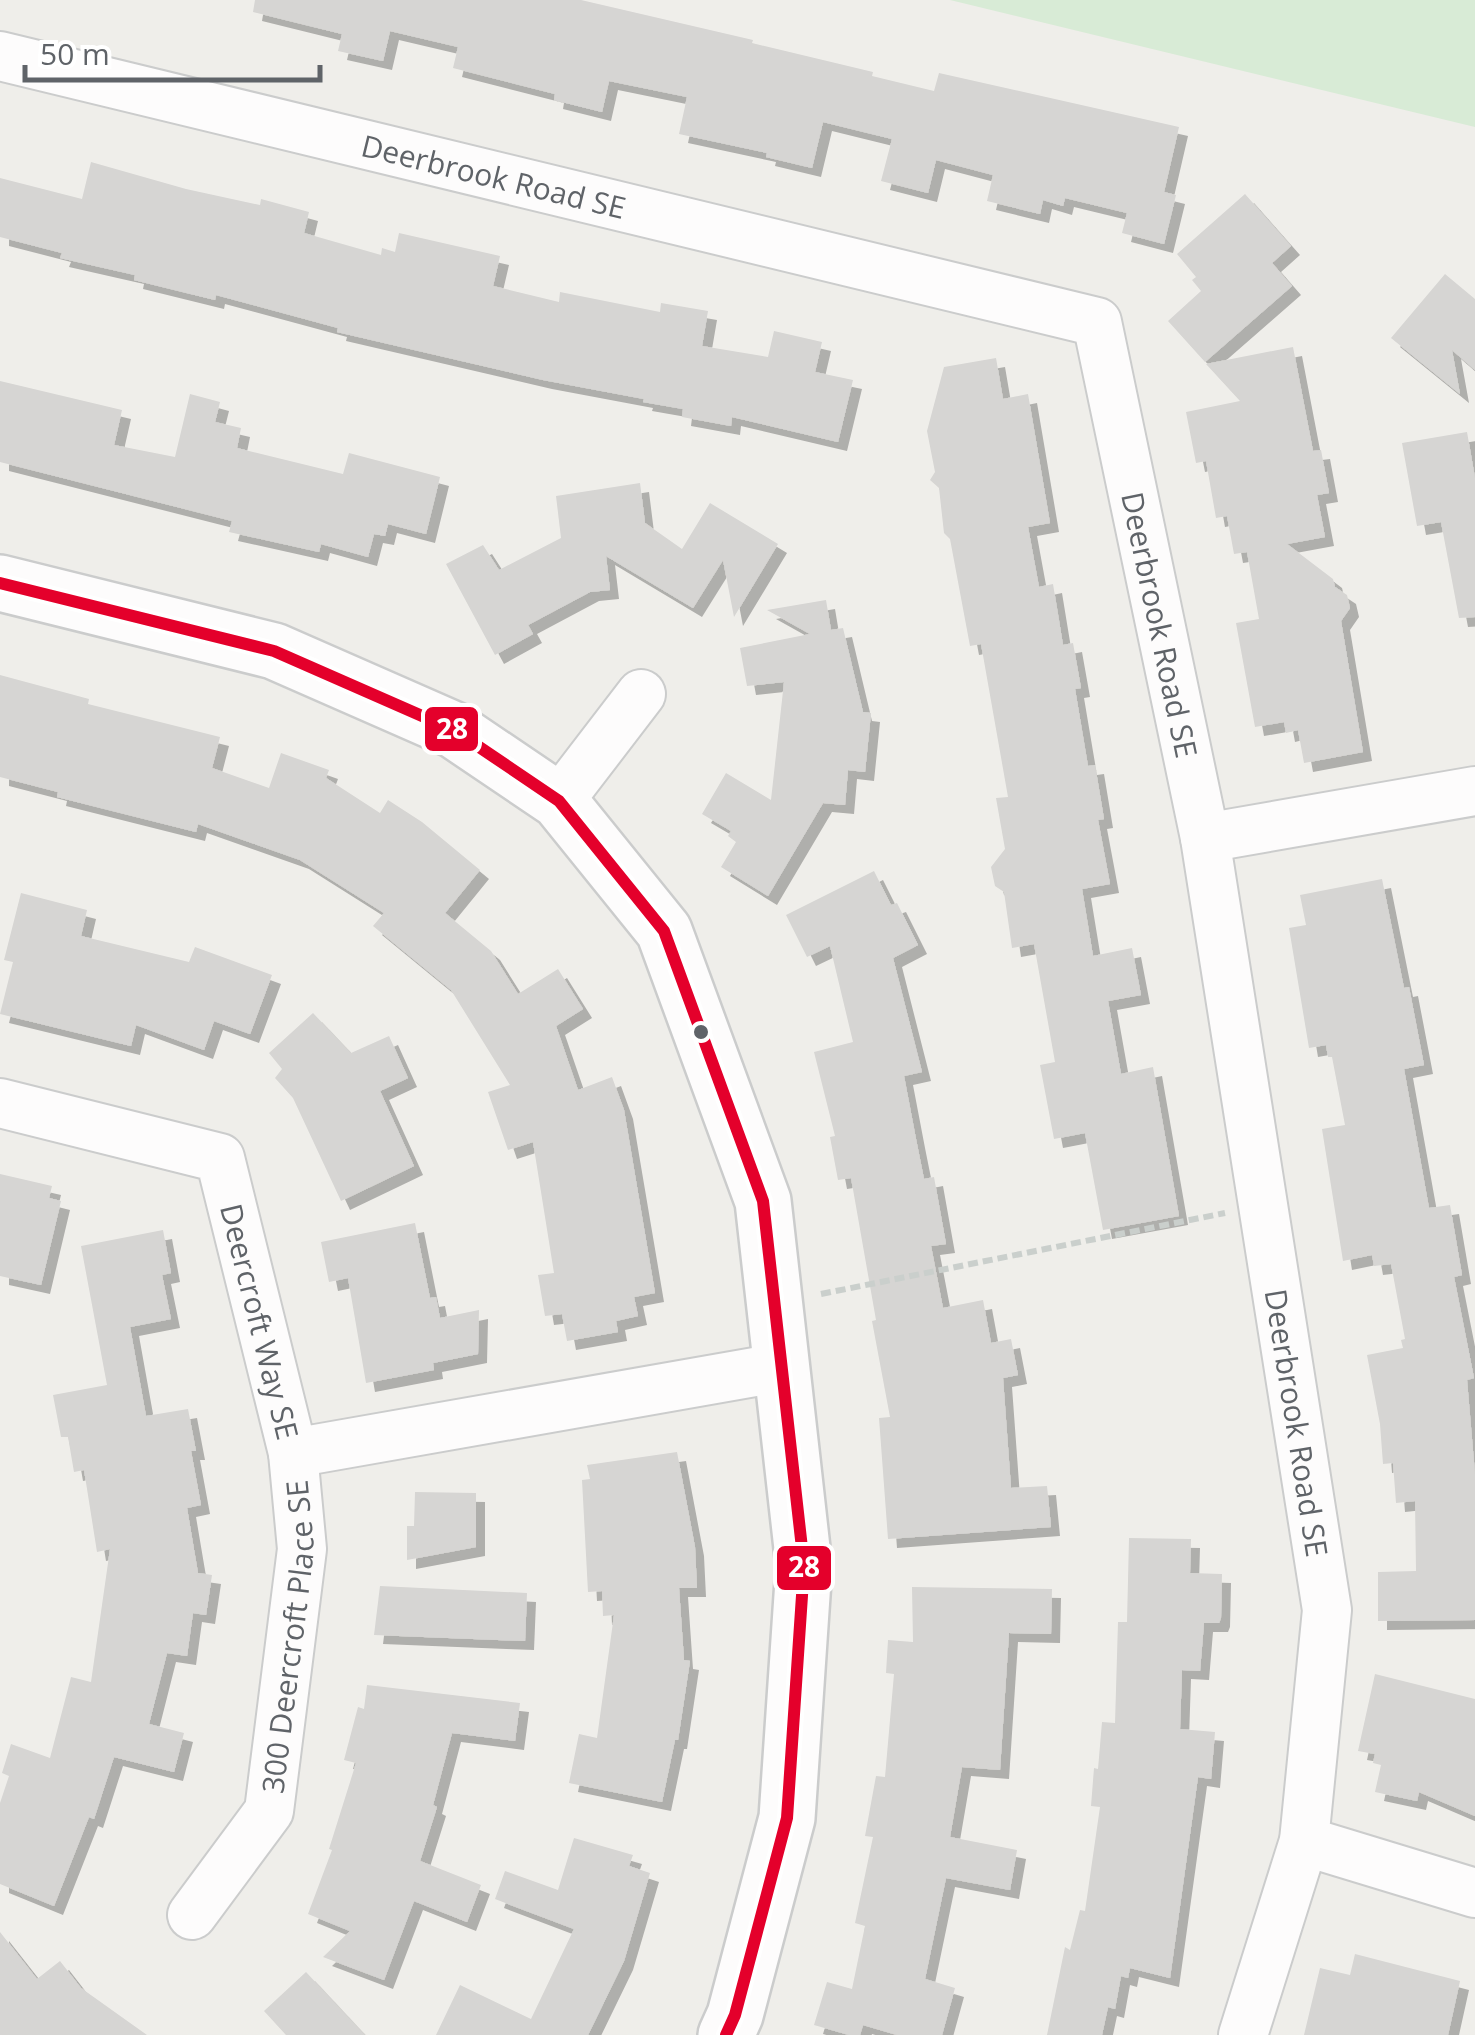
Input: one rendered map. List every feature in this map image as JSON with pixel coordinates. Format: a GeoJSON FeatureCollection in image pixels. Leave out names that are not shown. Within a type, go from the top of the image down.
{"type":"FeatureCollection","features":[{"type":"Feature","properties":{"kind":"street","name":"Deerbrook Road SE"},"geometry":{"type":"LineString","coordinates":[[0,56],[1097,322],[1205,838],[1327,1610],[1304,1841],[1243,2035]]}},
{"type":"Feature","properties":{"kind":"street"},"geometry":{"type":"LineString","coordinates":[[0,583],[274,651],[454,730],[558,800],[664,931],[763,1200],[804,1566],[787,1818],[736,2015],[726,2035]]}},
{"type":"Feature","properties":{"kind":"street"},"geometry":{"type":"LineString","coordinates":[[558,800],[641,694]]}},
{"type":"Feature","properties":{"kind":"street"},"geometry":{"type":"LineString","coordinates":[[1205,838],[1475,790]]}},
{"type":"Feature","properties":{"kind":"street","name":"Deercroft Way SE"},"geometry":{"type":"LineString","coordinates":[[0,1103],[220,1158],[292,1453],[783,1366]]}},
{"type":"Feature","properties":{"kind":"street","name":"300 Deercroft Place SE"},"geometry":{"type":"LineString","coordinates":[[192,1915],[269,1811],[302,1550],[292,1453]]}},
{"type":"Feature","properties":{"kind":"street"},"geometry":{"type":"LineString","coordinates":[[1304,1841],[1475,1893]]}},
{"type":"Feature","properties":{"kind":"path"},"geometry":{"type":"LineString","coordinates":[[776,1306],[828,1292],[1264,1206]]}},
{"type":"Feature","properties":{"kind":"green space"},"geometry":{"type":"Polygon","coordinates":[[[950,0],[1475,0],[1475,127],[950,0]]]}},
{"type":"Feature","properties":{"kind":"building"},"geometry":{"type":"Polygon","coordinates":[[[255,0],[581,0],[753,40],[752,43],[934,91],[939,73],[1179,127],[1164,192],[1176,195],[1164,244],[1122,233],[1127,213],[1065,198],[1063,206],[1043,200],[1040,214],[987,201],[993,175],[936,160],[928,193],[881,181],[892,139],[823,122],[812,168],[766,157],[767,153],[679,134],[687,97],[609,81],[602,112],[554,100],[555,94],[453,68],[458,47],[390,31],[383,61],[338,51],[342,34],[253,12],[255,0]]]}},
{"type":"Feature","properties":{"kind":"building"},"geometry":{"type":"Polygon","coordinates":[[[91,162],[186,189],[260,205],[261,199],[309,212],[304,233],[381,255],[382,248],[395,252],[399,233],[500,256],[493,286],[559,302],[560,292],[660,312],[661,303],[708,311],[702,346],[768,357],[774,331],[822,342],[815,372],[853,380],[838,442],[732,417],[731,426],[682,417],[683,409],[337,332],[338,328],[216,295],[215,300],[134,280],[135,275],[60,258],[62,253],[0,237],[0,178],[82,199],[91,162]]]}},
{"type":"Feature","properties":{"kind":"building"},"geometry":{"type":"Polygon","coordinates":[[[1245,194],[1291,246],[1272,263],[1292,286],[1205,362],[1168,321],[1201,291],[1192,280],[1196,277],[1177,254],[1245,194]]]}},
{"type":"Feature","properties":{"kind":"building"},"geometry":{"type":"Polygon","coordinates":[[[1445,274],[1475,299],[1475,370],[1452,350],[1460,394],[1391,338],[1445,274]]]}},
{"type":"Feature","properties":{"kind":"building"},"geometry":{"type":"Polygon","coordinates":[[[1293,347],[1313,451],[1321,450],[1329,493],[1317,495],[1325,537],[1287,544],[1333,579],[1335,587],[1347,595],[1350,608],[1341,621],[1363,752],[1304,763],[1298,730],[1286,733],[1284,722],[1255,727],[1236,623],[1259,619],[1247,552],[1234,554],[1227,516],[1216,518],[1206,461],[1196,463],[1186,412],[1240,401],[1206,364],[1293,347]]]}},
{"type":"Feature","properties":{"kind":"building"},"geometry":{"type":"Polygon","coordinates":[[[996,358],[1003,399],[1028,394],[1050,523],[1028,527],[1039,587],[1053,584],[1063,645],[1073,643],[1081,688],[1075,689],[1088,766],[1095,765],[1104,819],[1098,820],[1110,884],[1082,889],[1093,956],[1132,948],[1141,995],[1108,1001],[1121,1074],[1153,1067],[1179,1216],[1103,1230],[1085,1133],[1054,1139],[1040,1065],[1055,1062],[1034,944],[1012,948],[1004,892],[995,886],[991,867],[1005,849],[996,798],[1008,797],[981,644],[970,646],[950,539],[944,533],[939,488],[930,480],[935,472],[927,431],[944,367],[996,358]]]}},
{"type":"Feature","properties":{"kind":"building"},"geometry":{"type":"Polygon","coordinates":[[[0,381],[122,410],[114,445],[175,457],[190,394],[220,402],[215,422],[241,428],[237,448],[343,474],[349,453],[440,477],[426,534],[388,524],[385,536],[374,534],[368,557],[321,544],[319,552],[229,532],[232,521],[0,462],[0,381]]]}},
{"type":"Feature","properties":{"kind":"building"},"geometry":{"type":"Polygon","coordinates":[[[1467,432],[1475,478],[1475,617],[1459,618],[1441,522],[1417,526],[1402,443],[1467,432]]]}},
{"type":"Feature","properties":{"kind":"building"},"geometry":{"type":"Polygon","coordinates":[[[640,483],[645,523],[682,549],[710,503],[778,544],[734,617],[723,560],[693,608],[606,556],[610,590],[590,592],[528,625],[533,634],[495,655],[446,564],[483,545],[499,570],[561,538],[556,496],[640,483]]]}},
{"type":"Feature","properties":{"kind":"building"},"geometry":{"type":"Polygon","coordinates":[[[826,600],[831,630],[843,628],[863,712],[871,713],[865,772],[848,770],[845,805],[823,803],[768,896],[721,867],[736,842],[728,836],[731,831],[702,814],[726,773],[771,800],[784,682],[747,686],[740,648],[810,634],[767,610],[826,600]]]}},
{"type":"Feature","properties":{"kind":"building"},"geometry":{"type":"Polygon","coordinates":[[[0,675],[89,699],[88,704],[220,737],[212,768],[269,788],[281,753],[329,770],[326,778],[380,813],[388,800],[422,822],[480,870],[445,913],[491,951],[518,994],[558,969],[583,1009],[556,1026],[578,1090],[612,1077],[624,1110],[655,1293],[634,1297],[638,1316],[616,1321],[618,1332],[567,1341],[562,1314],[545,1316],[538,1275],[554,1273],[533,1142],[508,1150],[488,1092],[510,1085],[451,990],[373,926],[384,913],[300,860],[198,824],[196,832],[57,797],[58,792],[0,777],[0,675]]]}},
{"type":"Feature","properties":{"kind":"building"},"geometry":{"type":"Polygon","coordinates":[[[874,871],[891,905],[897,903],[918,945],[893,958],[922,1072],[904,1076],[924,1179],[934,1177],[946,1244],[931,1246],[943,1308],[983,1300],[991,1343],[1011,1339],[1018,1375],[1003,1378],[1011,1488],[1047,1486],[1051,1527],[888,1539],[879,1418],[890,1417],[872,1321],[876,1320],[851,1178],[838,1180],[830,1137],[835,1136],[814,1052],[853,1042],[830,946],[807,957],[786,915],[874,871]]]}},
{"type":"Feature","properties":{"kind":"building"},"geometry":{"type":"Polygon","coordinates":[[[1382,879],[1424,1065],[1404,1069],[1429,1208],[1450,1205],[1462,1275],[1454,1277],[1474,1378],[1467,1380],[1475,1474],[1475,1620],[1378,1621],[1378,1572],[1416,1571],[1415,1501],[1396,1503],[1393,1463],[1383,1464],[1367,1355],[1403,1348],[1401,1340],[1405,1339],[1391,1264],[1374,1266],[1372,1255],[1343,1261],[1322,1129],[1345,1125],[1332,1057],[1328,1057],[1326,1045],[1309,1048],[1289,928],[1306,925],[1300,895],[1382,879]]]}},
{"type":"Feature","properties":{"kind":"building"},"geometry":{"type":"Polygon","coordinates":[[[21,893],[87,910],[81,936],[189,962],[195,947],[272,975],[250,1034],[214,1021],[204,1050],[136,1025],[131,1046],[0,1014],[13,962],[4,960],[21,893]]]}},
{"type":"Feature","properties":{"kind":"building"},"geometry":{"type":"Polygon","coordinates":[[[313,1013],[351,1053],[389,1036],[408,1078],[380,1091],[414,1166],[341,1201],[293,1098],[275,1078],[282,1069],[269,1053],[313,1013]]]}},
{"type":"Feature","properties":{"kind":"building"},"geometry":{"type":"Polygon","coordinates":[[[0,1174],[52,1186],[49,1198],[61,1201],[41,1285],[0,1276],[0,1174]]]}},
{"type":"Feature","properties":{"kind":"building"},"geometry":{"type":"Polygon","coordinates":[[[415,1223],[430,1298],[436,1297],[440,1318],[479,1310],[478,1354],[433,1363],[434,1370],[366,1383],[348,1278],[329,1282],[321,1242],[415,1223]]]}},
{"type":"Feature","properties":{"kind":"building"},"geometry":{"type":"Polygon","coordinates":[[[163,1230],[171,1273],[162,1275],[171,1319],[130,1327],[146,1416],[188,1409],[201,1505],[187,1508],[198,1573],[212,1575],[206,1615],[193,1613],[187,1656],[167,1653],[149,1724],[184,1733],[174,1772],[114,1757],[94,1819],[89,1817],[54,1906],[0,1884],[0,1803],[9,1776],[2,1773],[11,1744],[50,1758],[71,1677],[91,1682],[110,1549],[97,1552],[84,1470],[74,1472],[68,1437],[61,1437],[53,1395],[107,1385],[81,1246],[163,1230]]]}},
{"type":"Feature","properties":{"kind":"building"},"geometry":{"type":"Polygon","coordinates":[[[677,1452],[695,1547],[697,1588],[679,1588],[684,1660],[690,1661],[678,1740],[662,1802],[569,1783],[579,1734],[597,1738],[614,1615],[603,1616],[602,1591],[588,1592],[582,1480],[590,1479],[587,1465],[677,1452]]]}},
{"type":"Feature","properties":{"kind":"building"},"geometry":{"type":"Polygon","coordinates":[[[415,1492],[476,1493],[476,1547],[407,1560],[407,1526],[414,1526],[415,1492]]]}},
{"type":"Feature","properties":{"kind":"building"},"geometry":{"type":"Polygon","coordinates":[[[1129,1538],[1191,1539],[1190,1573],[1222,1574],[1221,1618],[1219,1623],[1204,1623],[1200,1671],[1182,1670],[1180,1729],[1215,1732],[1211,1779],[1198,1777],[1170,1978],[1130,1968],[1128,1978],[1121,1976],[1115,2009],[1108,2007],[1102,2035],[1047,2035],[1065,1947],[1070,1950],[1080,1910],[1085,1911],[1100,1807],[1091,1806],[1094,1768],[1098,1769],[1102,1722],[1115,1723],[1118,1622],[1127,1622],[1129,1538]]]}},
{"type":"Feature","properties":{"kind":"building"},"geometry":{"type":"Polygon","coordinates":[[[380,1586],[527,1593],[525,1641],[374,1635],[380,1586]]]}},
{"type":"Feature","properties":{"kind":"building"},"geometry":{"type":"Polygon","coordinates":[[[912,1587],[1052,1589],[1051,1634],[1009,1633],[1000,1770],[962,1767],[950,1837],[1017,1850],[1010,1890],[946,1878],[925,1979],[955,1988],[942,2035],[897,2035],[863,2025],[860,2035],[849,2035],[814,2025],[827,1982],[852,1989],[865,1926],[855,1923],[873,1837],[865,1836],[876,1776],[885,1777],[894,1674],[886,1673],[888,1640],[913,1642],[912,1587]]]}},
{"type":"Feature","properties":{"kind":"building"},"geometry":{"type":"Polygon","coordinates":[[[1375,1674],[1475,1699],[1475,1816],[1419,1792],[1417,1801],[1375,1792],[1381,1765],[1373,1763],[1375,1754],[1358,1751],[1375,1674]]]}},
{"type":"Feature","properties":{"kind":"building"},"geometry":{"type":"Polygon","coordinates":[[[367,1685],[520,1703],[515,1741],[452,1733],[433,1805],[437,1807],[420,1861],[481,1885],[467,1922],[414,1901],[384,1980],[323,1957],[350,1931],[308,1914],[332,1850],[329,1849],[356,1763],[344,1760],[358,1707],[364,1709],[367,1685]]]}},
{"type":"Feature","properties":{"kind":"building"},"geometry":{"type":"Polygon","coordinates":[[[574,1838],[633,1855],[629,1866],[650,1873],[624,1961],[588,2035],[436,2035],[460,1985],[531,2019],[574,1929],[495,1899],[505,1871],[558,1890],[574,1838]]]}},
{"type":"Feature","properties":{"kind":"building"},"geometry":{"type":"Polygon","coordinates":[[[0,1932],[37,1979],[60,1961],[81,1988],[147,2035],[0,2035],[0,1932]]]}},
{"type":"Feature","properties":{"kind":"building"},"geometry":{"type":"Polygon","coordinates":[[[1355,1954],[1460,1981],[1448,2035],[1304,2035],[1320,1968],[1350,1975],[1355,1954]]]}},
{"type":"Feature","properties":{"kind":"building"},"geometry":{"type":"Polygon","coordinates":[[[306,1972],[365,2035],[286,2035],[264,2011],[306,1972]]]}},
{"type":"Feature","properties":{"kind":"transit line","name":"28"},"geometry":{"type":"LineString","coordinates":[[0,583],[274,651],[454,730],[559,801],[664,931],[763,1201],[804,1566],[787,1818],[735,2015],[726,2035]]}}]}
